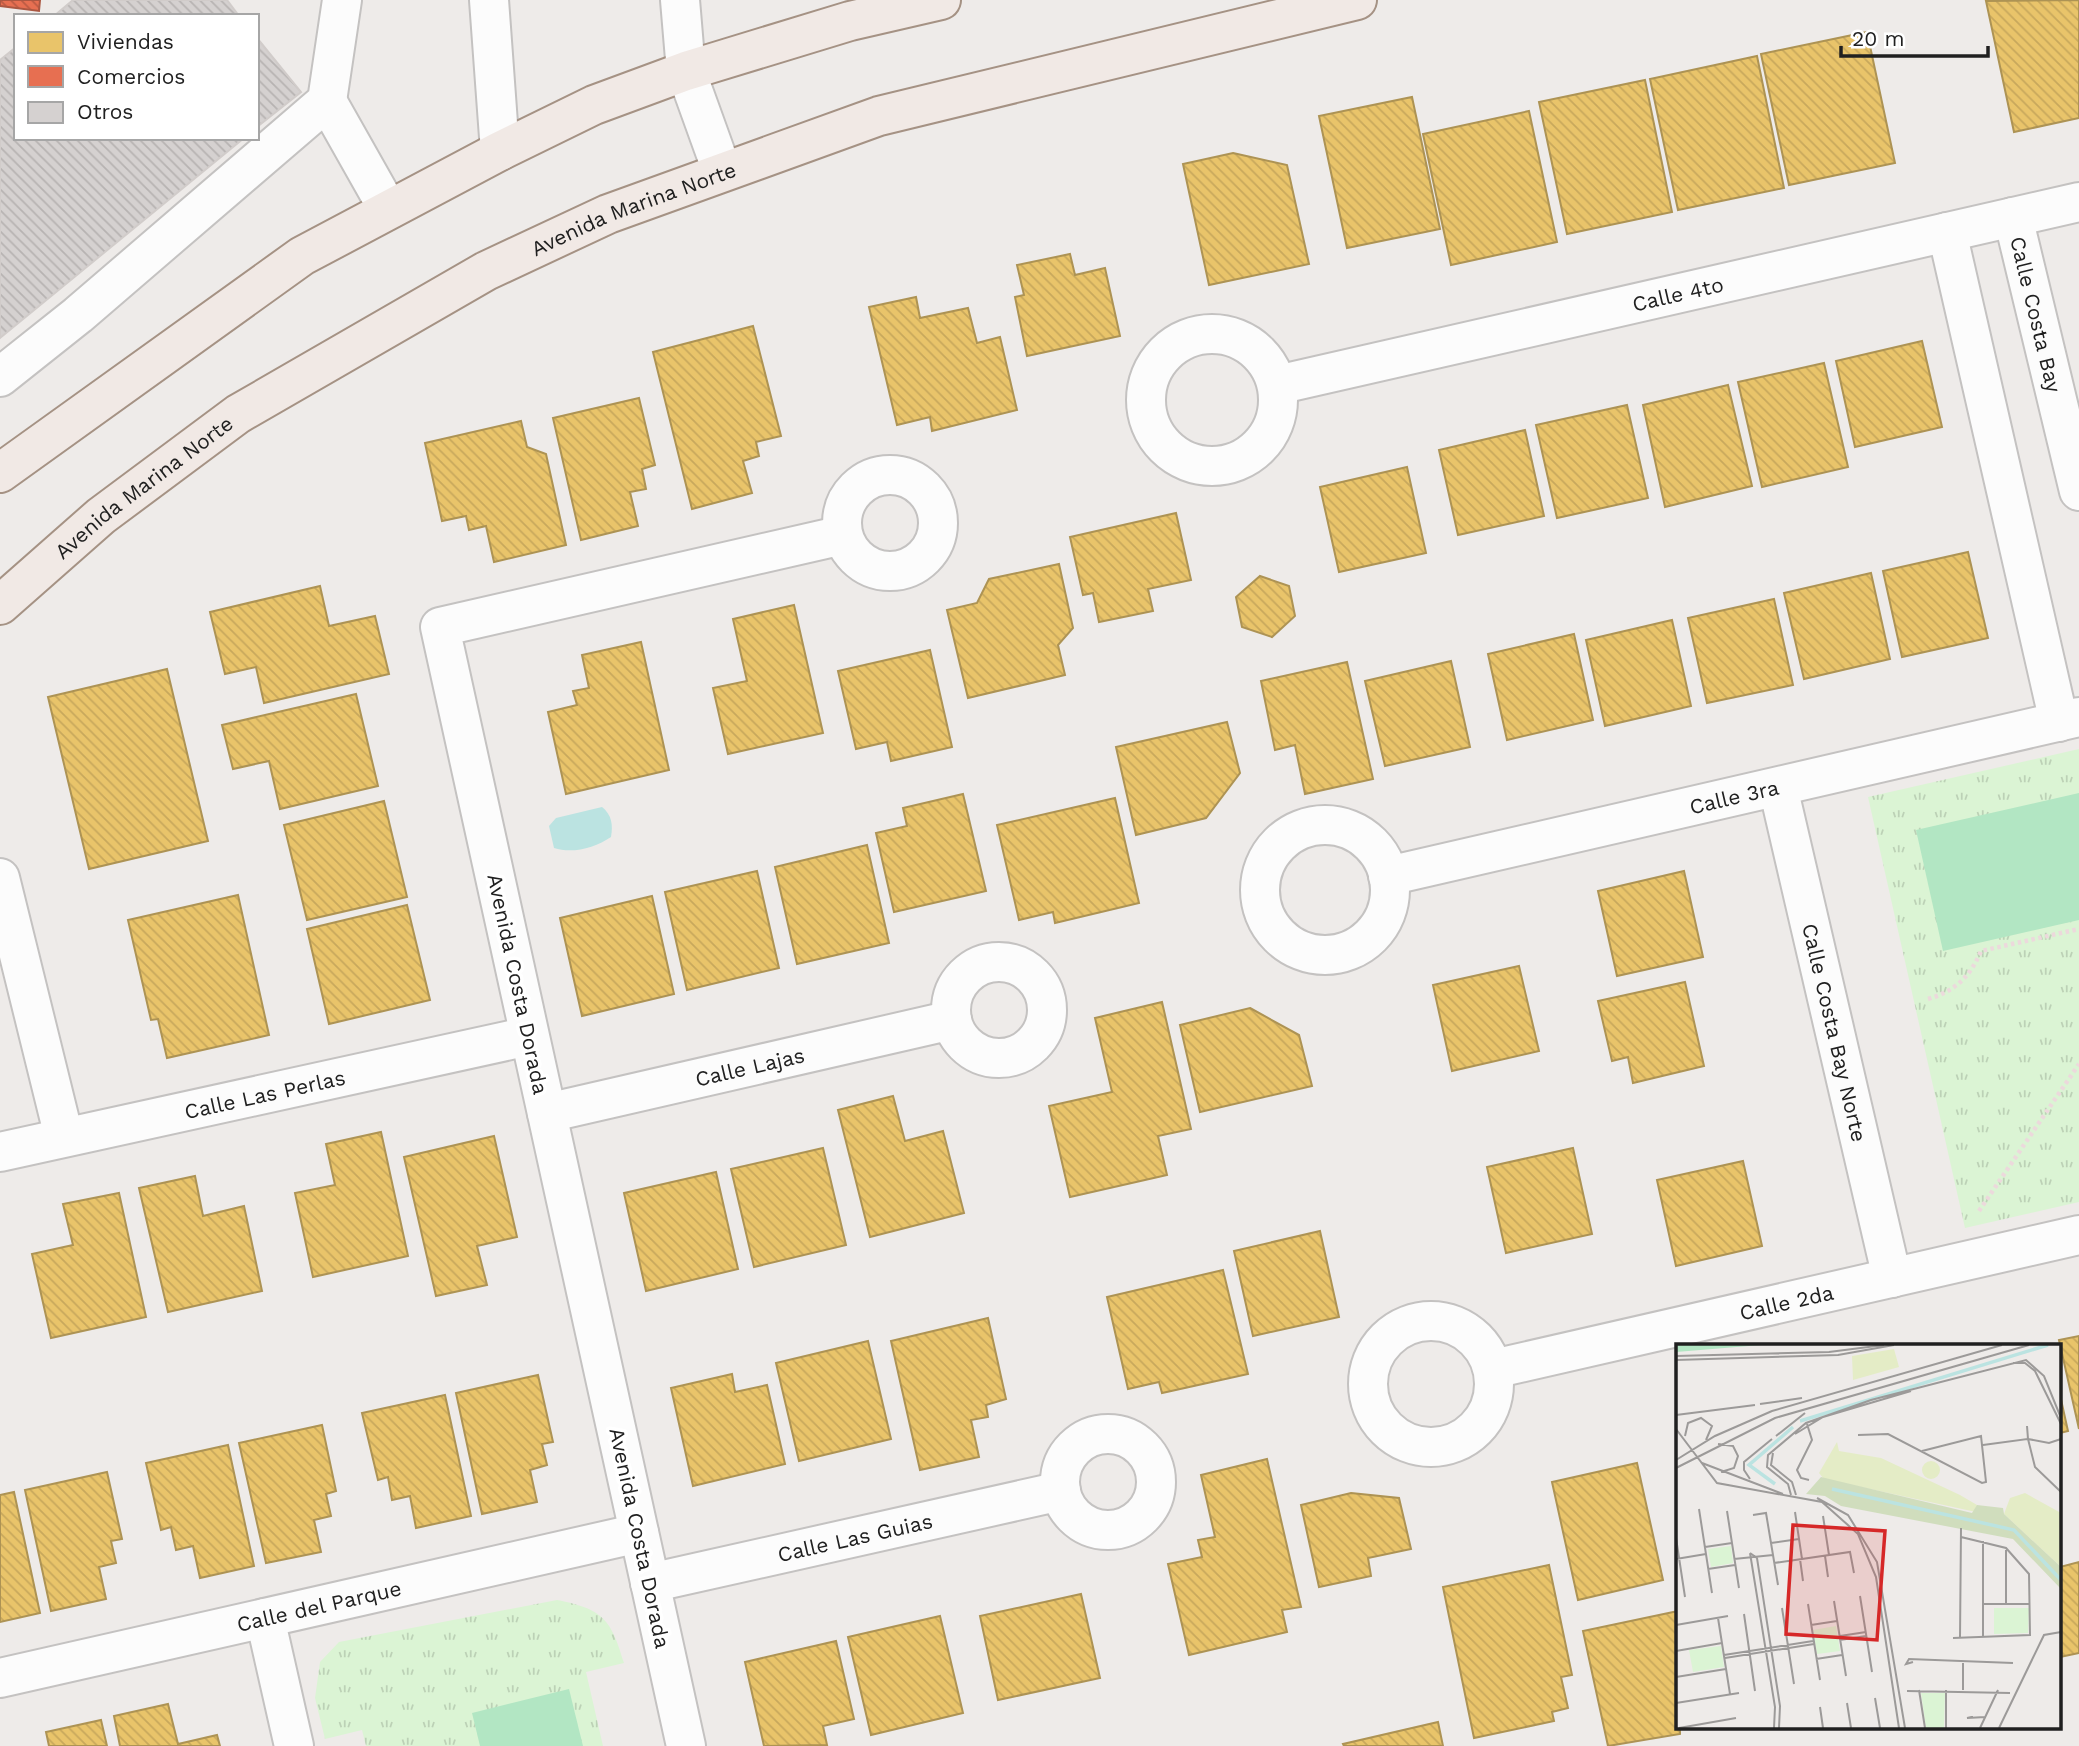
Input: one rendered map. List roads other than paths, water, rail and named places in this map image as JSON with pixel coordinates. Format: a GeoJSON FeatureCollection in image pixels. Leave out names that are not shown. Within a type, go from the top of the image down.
{"type":"FeatureCollection","features":[{"type":"Feature","properties":{"kind":"main road"},"geometry":{"type":"LineString","coordinates":[[0,474],[302,256],[500,151],[594,105],[686,71],[850,21],[941,0]]}},
{"type":"Feature","properties":{"kind":"main road","name":"Avenida Marina Norte"},"geometry":{"type":"LineString","coordinates":[[0,605],[101,516],[238,414],[486,271],[608,214],[878,116],[1357,0]]}},
{"type":"Feature","properties":{"kind":"street"},"geometry":{"type":"LineString","coordinates":[[342,0],[327,100],[388,209]]}},
{"type":"Feature","properties":{"kind":"street"},"geometry":{"type":"LineString","coordinates":[[489,0],[500,151]]}},
{"type":"Feature","properties":{"kind":"street"},"geometry":{"type":"LineString","coordinates":[[680,0],[686,71],[722,172]]}},
{"type":"Feature","properties":{"kind":"street"},"geometry":{"type":"LineString","coordinates":[[0,377],[78,315],[327,100]]}},
{"type":"Feature","properties":{"kind":"street","name":"Calle 4to"},"geometry":{"type":"LineString","coordinates":[[1277,386],[2079,202]]}},
{"type":"Feature","properties":{"kind":"street","name":"Calle Costa Bay"},"geometry":{"type":"LineString","coordinates":[[2013,217],[2079,491]]}},
{"type":"Feature","properties":{"kind":"street"},"geometry":{"type":"LineString","coordinates":[[1947,232],[2069,719]]}},
{"type":"Feature","properties":{"kind":"street","name":"Avenida Costa Dorada"},"geometry":{"type":"LineString","coordinates":[[685,1746],[440,626],[843,535]]}},
{"type":"Feature","properties":{"kind":"street","name":"Calle 3ra"},"geometry":{"type":"LineString","coordinates":[[1388,876],[2069,719]]}},
{"type":"Feature","properties":{"kind":"street","name":"Calle Costa Bay Norte"},"geometry":{"type":"LineString","coordinates":[[1779,786],[1892,1278]]}},
{"type":"Feature","properties":{"kind":"street"},"geometry":{"type":"LineString","coordinates":[[0,878],[64,1137]]}},
{"type":"Feature","properties":{"kind":"street","name":"Calle Lajas"},"geometry":{"type":"LineString","coordinates":[[547,1113],[951,1020]]}},
{"type":"Feature","properties":{"kind":"street","name":"Calle Las Perlas"},"geometry":{"type":"LineString","coordinates":[[0,1152],[529,1036]]}},
{"type":"Feature","properties":{"kind":"street","name":"Calle 2da"},"geometry":{"type":"LineString","coordinates":[[1493,1369],[2079,1235]]}},
{"type":"Feature","properties":{"kind":"street","name":"Calle Las Guias"},"geometry":{"type":"LineString","coordinates":[[650,1583],[1061,1491]]}},
{"type":"Feature","properties":{"kind":"street","name":"Calle del Parque"},"geometry":{"type":"LineString","coordinates":[[0,1678],[639,1533]]}},
{"type":"Feature","properties":{"kind":"street"},"geometry":{"type":"LineString","coordinates":[[265,1618],[294,1746]]}},
{"type":"Feature","properties":{"kind":"water"},"geometry":{"type":"Polygon","coordinates":[[[602,807],[611,820],[611,837],[583,849],[554,848],[549,826],[556,818],[602,807]]]}}]}
